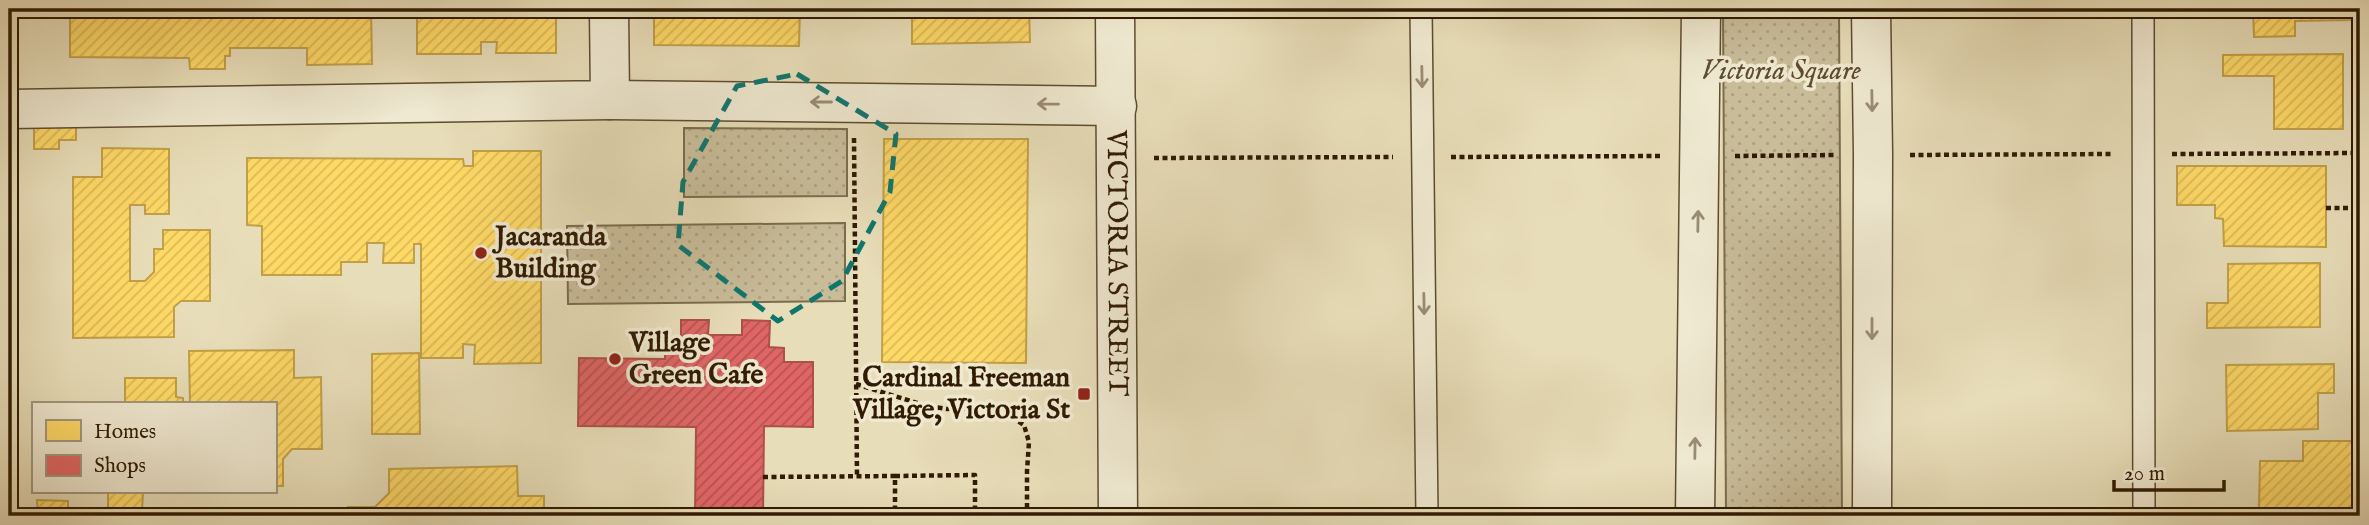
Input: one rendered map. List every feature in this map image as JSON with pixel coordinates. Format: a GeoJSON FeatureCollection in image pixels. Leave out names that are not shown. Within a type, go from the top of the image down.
{"type":"FeatureCollection","features":[{"type":"Feature","properties":{"kind":"street"},"geometry":{"type":"LineString","coordinates":[[609,9],[610,100]]}},
{"type":"Feature","properties":{"kind":"street","name":"VICTORIA STREET"},"geometry":{"type":"LineString","coordinates":[[1115,9],[1118,516]]}},
{"type":"Feature","properties":{"kind":"street"},"geometry":{"type":"LineString","coordinates":[[1695,516],[1701,9]]}},
{"type":"Feature","properties":{"kind":"street"},"geometry":{"type":"LineString","coordinates":[[1871,9],[1872,516]]}},
{"type":"Feature","properties":{"kind":"street"},"geometry":{"type":"LineString","coordinates":[[9,109],[610,100],[1116,106]]}},
{"type":"Feature","properties":{"kind":"lane"},"geometry":{"type":"LineString","coordinates":[[1421,9],[1426,516]]}},
{"type":"Feature","properties":{"kind":"lane"},"geometry":{"type":"LineString","coordinates":[[2143,9],[2144,516]]}},
{"type":"Feature","properties":{"kind":"path"},"geometry":{"type":"LineString","coordinates":[[854,134],[857,477]]}},
{"type":"Feature","properties":{"kind":"path"},"geometry":{"type":"LineString","coordinates":[[2326,208],[2360,208]]}},
{"type":"Feature","properties":{"kind":"path"},"geometry":{"type":"LineString","coordinates":[[856,384],[927,406],[947,409],[998,409],[1024,425],[1029,442],[1027,516]]}},
{"type":"Feature","properties":{"kind":"path"},"geometry":{"type":"LineString","coordinates":[[763,477],[975,475],[975,516]]}},
{"type":"Feature","properties":{"kind":"path"},"geometry":{"type":"LineString","coordinates":[[895,476],[895,516]]}},
{"type":"Feature","properties":{"kind":"highlighted area"},"geometry":{"type":"Polygon","coordinates":[[[797,74],[896,134],[890,192],[842,281],[778,321],[678,245],[683,182],[737,86],[797,74]]]}},
{"type":"Feature","properties":{"kind":"green space","name":"Victoria Square"},"geometry":{"type":"Polygon","coordinates":[[[1723,9],[1839,9],[1842,516],[1726,516],[1723,9]]]}},
{"type":"Feature","properties":{"kind":"green space"},"geometry":{"type":"Polygon","coordinates":[[[684,128],[847,129],[847,196],[684,197],[684,128]]]}},
{"type":"Feature","properties":{"kind":"green space"},"geometry":{"type":"Polygon","coordinates":[[[845,223],[845,301],[568,304],[567,226],[845,223]]]}},
{"type":"Feature","properties":{"kind":"building: Homes"},"geometry":{"type":"Polygon","coordinates":[[[70,9],[371,9],[372,64],[307,65],[307,48],[230,48],[230,56],[225,56],[225,69],[190,69],[189,58],[70,57],[70,9]]]}},
{"type":"Feature","properties":{"kind":"building: Homes"},"geometry":{"type":"Polygon","coordinates":[[[417,9],[556,9],[556,53],[496,53],[497,42],[481,42],[481,54],[417,54],[417,9]]]}},
{"type":"Feature","properties":{"kind":"building: Homes"},"geometry":{"type":"Polygon","coordinates":[[[654,9],[800,9],[799,46],[654,45],[654,9]]]}},
{"type":"Feature","properties":{"kind":"building: Homes"},"geometry":{"type":"Polygon","coordinates":[[[912,9],[1029,9],[1030,42],[912,44],[912,9]]]}},
{"type":"Feature","properties":{"kind":"building: Homes"},"geometry":{"type":"Polygon","coordinates":[[[2253,9],[2353,9],[2353,20],[2295,21],[2295,36],[2254,37],[2253,9]]]}},
{"type":"Feature","properties":{"kind":"building: Homes"},"geometry":{"type":"Polygon","coordinates":[[[2343,54],[2343,129],[2274,129],[2274,76],[2223,76],[2223,55],[2343,54]]]}},
{"type":"Feature","properties":{"kind":"building: Homes"},"geometry":{"type":"Polygon","coordinates":[[[34,122],[76,122],[76,140],[59,140],[59,149],[34,149],[34,122]]]}},
{"type":"Feature","properties":{"kind":"building: Homes"},"geometry":{"type":"Polygon","coordinates":[[[884,139],[1028,139],[1026,363],[882,362],[884,139]]]}},
{"type":"Feature","properties":{"kind":"building: Homes"},"geometry":{"type":"Polygon","coordinates":[[[102,148],[169,149],[169,214],[145,214],[145,205],[130,205],[130,281],[145,281],[154,272],[154,249],[163,249],[163,230],[210,230],[210,301],[181,301],[174,307],[174,337],[73,338],[73,177],[102,177],[102,148]]]}},
{"type":"Feature","properties":{"kind":"building: Homes","name":"Jacaranda Building"},"geometry":{"type":"Polygon","coordinates":[[[473,151],[541,151],[541,363],[474,364],[475,345],[463,344],[463,358],[421,358],[421,244],[414,244],[414,263],[383,263],[384,243],[367,243],[367,262],[341,262],[341,275],[262,275],[262,226],[247,225],[247,158],[463,159],[464,166],[473,166],[473,151]]]}},
{"type":"Feature","properties":{"kind":"building: Homes"},"geometry":{"type":"Polygon","coordinates":[[[2177,166],[2326,166],[2326,247],[2224,246],[2223,219],[2215,218],[2215,205],[2177,205],[2177,166]]]}},
{"type":"Feature","properties":{"kind":"building: Homes"},"geometry":{"type":"Polygon","coordinates":[[[2320,263],[2320,327],[2207,328],[2207,303],[2228,303],[2228,264],[2320,263]]]}},
{"type":"Feature","properties":{"kind":"building: Homes"},"geometry":{"type":"Polygon","coordinates":[[[294,350],[294,378],[321,377],[322,449],[292,449],[283,459],[283,486],[276,486],[276,402],[190,402],[189,351],[294,350]]]}},
{"type":"Feature","properties":{"kind":"building: Homes"},"geometry":{"type":"Polygon","coordinates":[[[419,353],[420,434],[372,434],[372,354],[419,353]]]}},
{"type":"Feature","properties":{"kind":"building: Homes"},"geometry":{"type":"Polygon","coordinates":[[[2334,364],[2334,393],[2318,393],[2318,429],[2227,431],[2226,365],[2334,364]]]}},
{"type":"Feature","properties":{"kind":"building: Homes"},"geometry":{"type":"Polygon","coordinates":[[[125,378],[176,378],[176,397],[183,398],[183,402],[125,402],[125,378]]]}},
{"type":"Feature","properties":{"kind":"building: Homes"},"geometry":{"type":"Polygon","coordinates":[[[2303,441],[2359,441],[2358,508],[2259,508],[2260,461],[2303,461],[2303,441]]]}},
{"type":"Feature","properties":{"kind":"building: Homes"},"geometry":{"type":"Polygon","coordinates":[[[517,466],[518,496],[544,496],[544,516],[348,516],[348,507],[375,507],[389,493],[389,469],[517,466]]]}},
{"type":"Feature","properties":{"kind":"building: Homes"},"geometry":{"type":"Polygon","coordinates":[[[108,494],[143,494],[142,512],[154,512],[153,516],[108,516],[108,494]]]}},
{"type":"Feature","properties":{"kind":"building: Homes"},"geometry":{"type":"Polygon","coordinates":[[[37,500],[68,501],[68,516],[38,516],[37,500]]]}},
{"type":"Feature","properties":{"kind":"building: Homes"},"geometry":{"type":"Polygon","coordinates":[[[2169,515],[2259,516],[2169,516],[2169,515]]]}},
{"type":"Feature","properties":{"kind":"building: Shops"},"geometry":{"type":"Polygon","coordinates":[[[681,320],[709,320],[708,335],[742,335],[742,320],[770,321],[769,347],[784,348],[784,362],[813,362],[813,427],[764,426],[763,516],[695,516],[696,427],[578,426],[579,358],[665,359],[665,347],[681,347],[681,320]]]}},
{"type":"Feature","properties":{"kind":"place","name":"Jacaranda Building"},"geometry":{"type":"Point","coordinates":[481,253]}},
{"type":"Feature","properties":{"kind":"place","name":"Village Green Cafe"},"geometry":{"type":"Point","coordinates":[615,359]}},
{"type":"Feature","properties":{"kind":"place","name":"Cardinal Freeman Village, Victoria St"},"geometry":{"type":"Point","coordinates":[1084,394]}}]}
